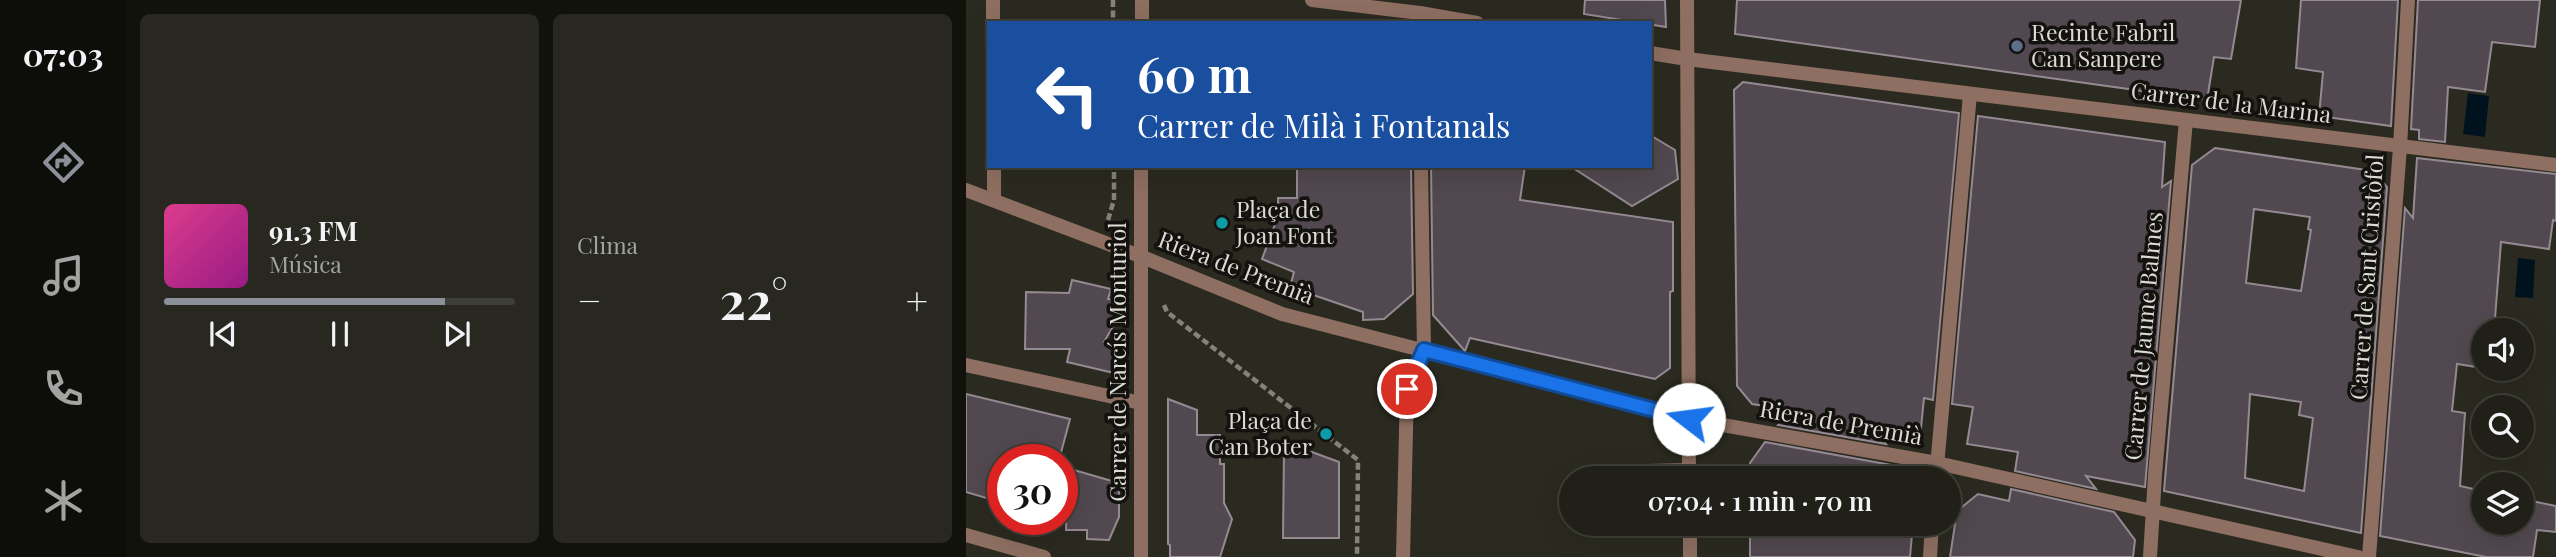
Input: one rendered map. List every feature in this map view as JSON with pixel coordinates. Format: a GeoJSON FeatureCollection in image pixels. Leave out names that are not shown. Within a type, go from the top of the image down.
{"type":"FeatureCollection","features":[{"type":"Feature","properties":{"kind":"street"},"geometry":{"type":"LineString","coordinates":[[993,0],[993,21]]}},
{"type":"Feature","properties":{"kind":"street"},"geometry":{"type":"LineString","coordinates":[[1142,0],[1142,21]]}},
{"type":"Feature","properties":{"kind":"street"},"geometry":{"type":"LineString","coordinates":[[1312,0],[1420,12],[1467,21]]}},
{"type":"Feature","properties":{"kind":"street"},"geometry":{"type":"LineString","coordinates":[[1687,0],[1689,466]]}},
{"type":"Feature","properties":{"kind":"street","name":"Carrer de Sant Cristòfol"},"geometry":{"type":"LineString","coordinates":[[2369,557],[2400,147],[2408,0]]}},
{"type":"Feature","properties":{"kind":"street","name":"Carrer de la Marina"},"geometry":{"type":"LineString","coordinates":[[1652,53],[2556,165]]}},
{"type":"Feature","properties":{"kind":"street"},"geometry":{"type":"LineString","coordinates":[[1937,466],[1970,94]]}},
{"type":"Feature","properties":{"kind":"street","name":"Carrer de Jaume Balmes"},"geometry":{"type":"LineString","coordinates":[[2150,557],[2186,120]]}},
{"type":"Feature","properties":{"kind":"street"},"geometry":{"type":"LineString","coordinates":[[994,168],[994,200]]}},
{"type":"Feature","properties":{"kind":"street","name":"Carrer de Narcís Monturiol"},"geometry":{"type":"LineString","coordinates":[[1141,168],[1141,557]]}},
{"type":"Feature","properties":{"kind":"street"},"geometry":{"type":"LineString","coordinates":[[1403,557],[1407,389],[1424,350],[1422,168]]}},
{"type":"Feature","properties":{"kind":"street","name":"Riera de Premià"},"geometry":{"type":"LineString","coordinates":[[966,190],[1140,256],[1282,314],[1689,419],[1918,466]]}},
{"type":"Feature","properties":{"kind":"street"},"geometry":{"type":"LineString","coordinates":[[966,365],[1141,403]]}},
{"type":"Feature","properties":{"kind":"street","name":"Riera de Premià"},"geometry":{"type":"LineString","coordinates":[[1961,475],[2358,557]]}},
{"type":"Feature","properties":{"kind":"street"},"geometry":{"type":"LineString","coordinates":[[966,535],[1044,557]]}},
{"type":"Feature","properties":{"kind":"street"},"geometry":{"type":"LineString","coordinates":[[1690,536],[1690,557]]}},
{"type":"Feature","properties":{"kind":"street"},"geometry":{"type":"LineString","coordinates":[[1930,557],[1931,536]]}},
{"type":"Feature","properties":{"kind":"path"},"geometry":{"type":"LineString","coordinates":[[1112,0],[1113,21]]}},
{"type":"Feature","properties":{"kind":"path"},"geometry":{"type":"LineString","coordinates":[[1108,220],[1114,200],[1114,168]]}},
{"type":"Feature","properties":{"kind":"path"},"geometry":{"type":"LineString","coordinates":[[1162,300],[1167,312],[1358,460],[1357,557]]}},
{"type":"Feature","properties":{"kind":"water"},"geometry":{"type":"Polygon","coordinates":[[[2468,93],[2489,96],[2485,137],[2463,134],[2468,93]]]}},
{"type":"Feature","properties":{"kind":"water"},"geometry":{"type":"Polygon","coordinates":[[[2518,258],[2535,260],[2533,298],[2515,297],[2518,258]]]}},
{"type":"Feature","properties":{"kind":"building"},"geometry":{"type":"Polygon","coordinates":[[[1585,0],[1665,0],[1666,27],[1652,25],[1652,21],[1628,21],[1584,14],[1585,0]]]}},
{"type":"Feature","properties":{"kind":"building","name":"Recinte Fabril Can Sanpere"},"geometry":{"type":"Polygon","coordinates":[[[1737,0],[2241,0],[2231,59],[2214,57],[2207,100],[1735,34],[1737,0]]]}},
{"type":"Feature","properties":{"kind":"building"},"geometry":{"type":"Polygon","coordinates":[[[2301,0],[2398,0],[2391,126],[2319,116],[2323,72],[2296,68],[2301,0]]]}},
{"type":"Feature","properties":{"kind":"building"},"geometry":{"type":"Polygon","coordinates":[[[2418,0],[2540,0],[2535,47],[2492,42],[2485,92],[2448,87],[2445,142],[2419,139],[2419,130],[2411,129],[2418,0]]]}},
{"type":"Feature","properties":{"kind":"building"},"geometry":{"type":"Polygon","coordinates":[[[1743,82],[1959,113],[1933,400],[1924,398],[1920,438],[1875,427],[1886,444],[1778,425],[1790,410],[1752,404],[1737,386],[1734,90],[1743,82]]]}},
{"type":"Feature","properties":{"kind":"building"},"geometry":{"type":"Polygon","coordinates":[[[1978,116],[2165,142],[2162,187],[2171,181],[2145,487],[2086,476],[2096,489],[2015,471],[2018,452],[1967,444],[1973,407],[1952,404],[1978,116]]]}},
{"type":"Feature","properties":{"kind":"building"},"geometry":{"type":"Polygon","coordinates":[[[1652,136],[1675,150],[1678,179],[1632,206],[1573,168],[1652,168],[1652,136]]]}},
{"type":"Feature","properties":{"kind":"building"},"geometry":{"type":"Polygon","coordinates":[[[2215,148],[2373,171],[2387,187],[2361,533],[2164,491],[2192,165],[2215,148]],[[2254,209],[2246,283],[2301,291],[2311,230],[2308,229],[2310,217],[2254,209]],[[2250,394],[2245,478],[2304,491],[2313,418],[2299,415],[2301,402],[2250,394]]]}},
{"type":"Feature","properties":{"kind":"building"},"geometry":{"type":"Polygon","coordinates":[[[2417,158],[2556,174],[2556,221],[2553,220],[2549,249],[2501,242],[2495,318],[2471,318],[2471,366],[2457,364],[2452,411],[2465,413],[2460,486],[2471,488],[2471,535],[2534,535],[2534,501],[2556,506],[2556,532],[2537,530],[2533,557],[2486,557],[2380,536],[2405,208],[2413,218],[2417,158]]]}},
{"type":"Feature","properties":{"kind":"building"},"geometry":{"type":"Polygon","coordinates":[[[1297,168],[1411,168],[1413,294],[1384,319],[1363,320],[1363,312],[1290,287],[1294,272],[1262,259],[1278,216],[1278,198],[1297,198],[1297,168]]]}},
{"type":"Feature","properties":{"kind":"building"},"geometry":{"type":"Polygon","coordinates":[[[1431,168],[1525,168],[1520,200],[1673,222],[1670,368],[1655,379],[1470,338],[1465,351],[1433,315],[1431,168]]]}},
{"type":"Feature","properties":{"kind":"building"},"geometry":{"type":"Polygon","coordinates":[[[1072,280],[1111,289],[1108,299],[1127,302],[1104,342],[1120,345],[1114,373],[1067,362],[1070,349],[1025,349],[1026,292],[1069,293],[1072,280]]]}},
{"type":"Feature","properties":{"kind":"building"},"geometry":{"type":"Polygon","coordinates":[[[966,394],[1070,419],[1063,444],[987,444],[987,498],[966,492],[966,394]]]}},
{"type":"Feature","properties":{"kind":"building"},"geometry":{"type":"Polygon","coordinates":[[[1168,399],[1197,410],[1197,435],[1220,435],[1220,464],[1224,464],[1224,503],[1232,519],[1220,557],[1170,557],[1168,399]]]}},
{"type":"Feature","properties":{"kind":"building"},"geometry":{"type":"Polygon","coordinates":[[[1765,442],[1897,466],[1750,466],[1765,442]]]}},
{"type":"Feature","properties":{"kind":"building"},"geometry":{"type":"Polygon","coordinates":[[[1284,452],[1312,452],[1339,462],[1339,538],[1283,538],[1284,452]]]}},
{"type":"Feature","properties":{"kind":"building"},"geometry":{"type":"Polygon","coordinates":[[[1078,471],[1119,483],[1119,517],[1109,540],[1087,539],[1087,530],[1078,530],[1078,471]]]}},
{"type":"Feature","properties":{"kind":"building"},"geometry":{"type":"Polygon","coordinates":[[[2011,489],[2114,512],[2135,540],[2133,557],[1950,557],[1953,536],[1961,536],[1961,508],[1978,494],[2009,501],[2011,489]]]}},
{"type":"Feature","properties":{"kind":"building"},"geometry":{"type":"Polygon","coordinates":[[[1750,536],[1912,536],[1910,557],[1750,557],[1750,536]]]}},
{"type":"Feature","properties":{"kind":"place","name":"Recinte Fabril Can Sanpere"},"geometry":{"type":"Point","coordinates":[2017,46]}},
{"type":"Feature","properties":{"kind":"place","name":"Plaça de Joan Font"},"geometry":{"type":"Point","coordinates":[1222,223]}},
{"type":"Feature","properties":{"kind":"place","name":"Plaça de Can Boter"},"geometry":{"type":"Point","coordinates":[1326,434]}},
{"type":"Feature","properties":{"kind":"route"},"geometry":{"type":"LineString","coordinates":[[1407,389],[1424,350],[1689,419]]}}]}
